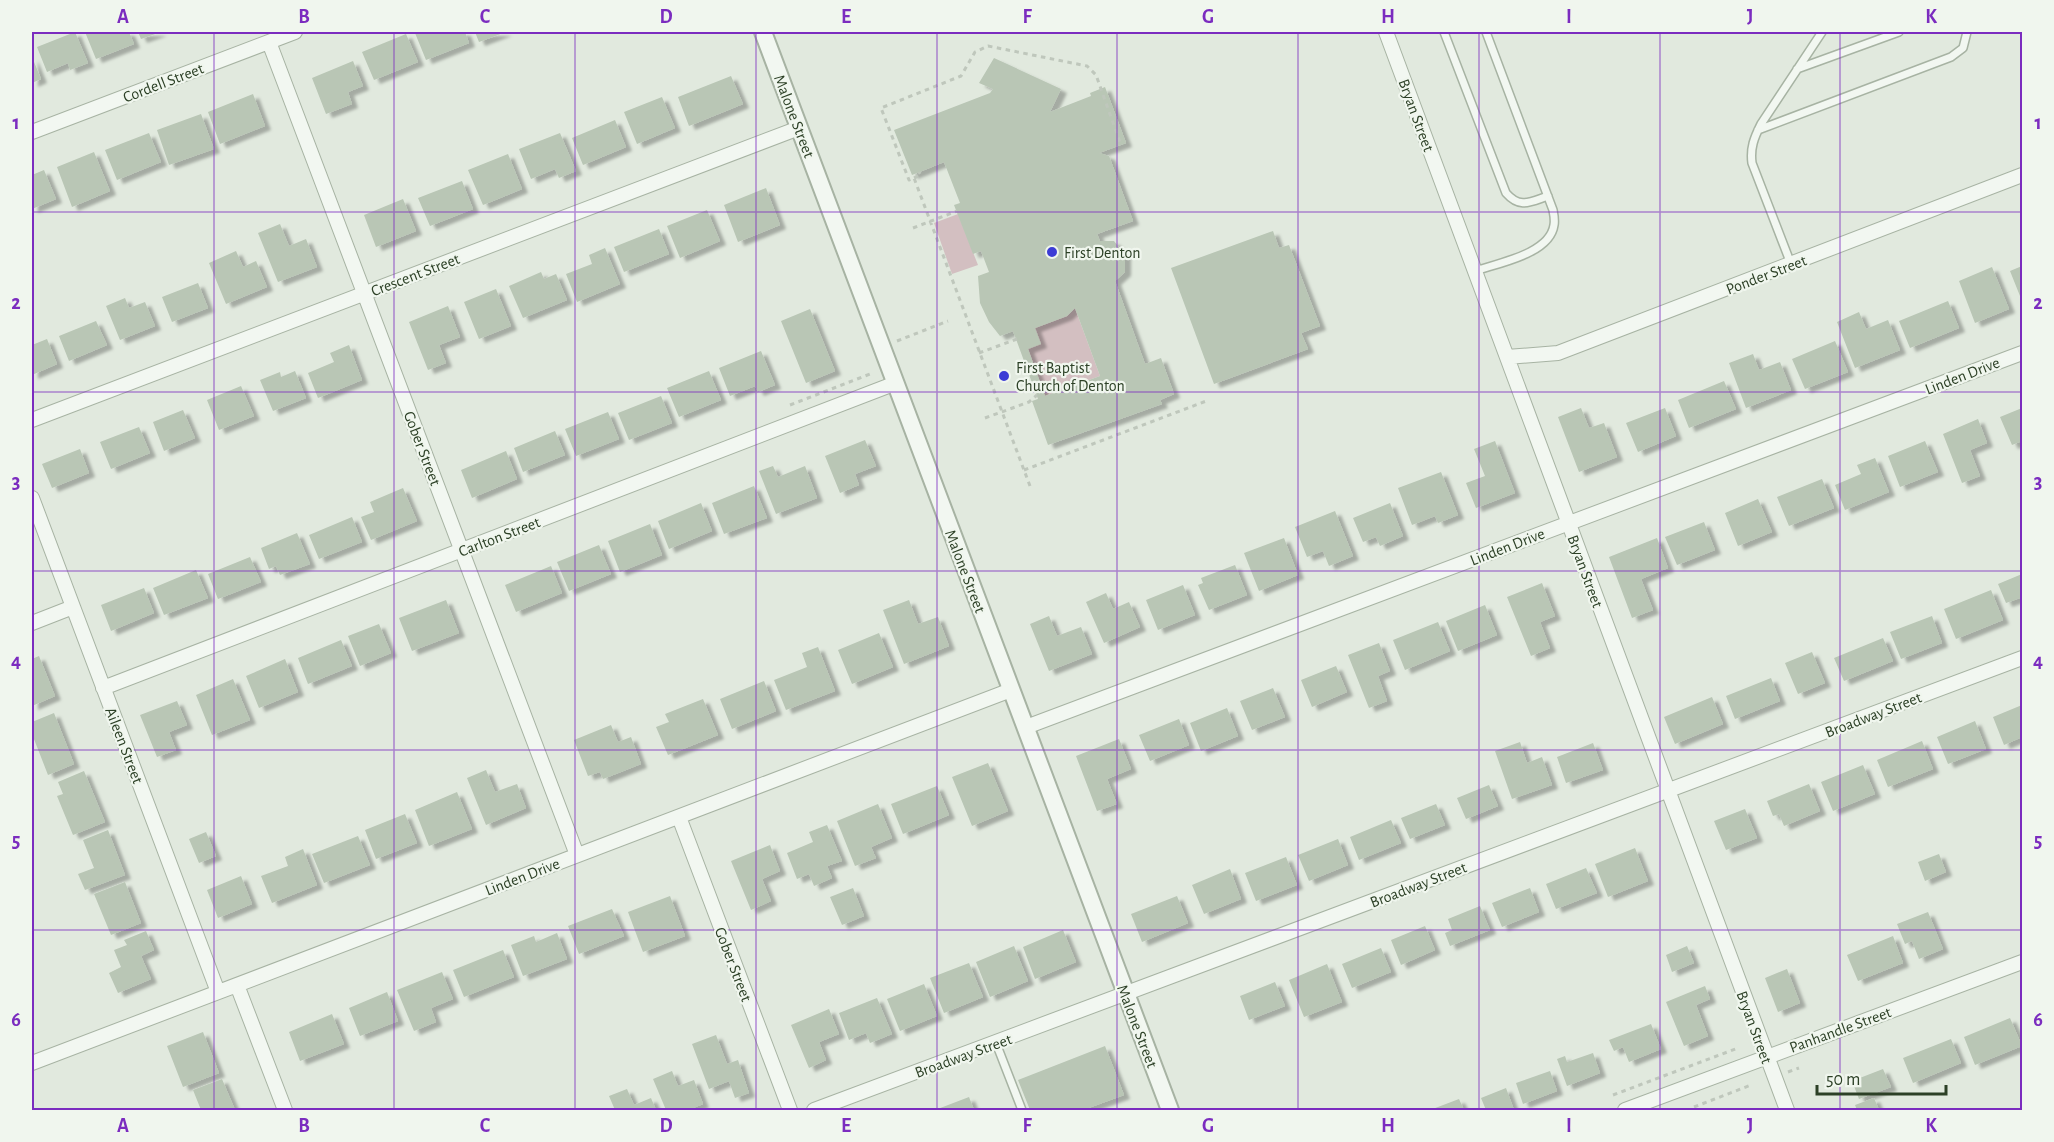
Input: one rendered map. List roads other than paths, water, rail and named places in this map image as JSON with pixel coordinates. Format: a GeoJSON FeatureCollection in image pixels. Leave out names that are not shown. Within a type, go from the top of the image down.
{"type":"FeatureCollection","features":[{"type":"Feature","properties":{"kind":"street","name":"Cordell Street"},"geometry":{"type":"LineString","coordinates":[[32,132],[295,32]]}},
{"type":"Feature","properties":{"kind":"street","name":"Malone Street"},"geometry":{"type":"LineString","coordinates":[[763,32],[1170,1110]]}},
{"type":"Feature","properties":{"kind":"street","name":"Bryan Street"},"geometry":{"type":"LineString","coordinates":[[1386,32],[1786,1110]]}},
{"type":"Feature","properties":{"kind":"street","name":"Gober Street"},"geometry":{"type":"LineString","coordinates":[[269,42],[577,855]]}},
{"type":"Feature","properties":{"kind":"street","name":"Crescent Street"},"geometry":{"type":"LineString","coordinates":[[32,420],[799,128]]}},
{"type":"Feature","properties":{"kind":"street","name":"Ponder Street"},"geometry":{"type":"LineString","coordinates":[[1507,357],[1558,354],[2022,175]]}},
{"type":"Feature","properties":{"kind":"street","name":"Linden Drive"},"geometry":{"type":"LineString","coordinates":[[1026,727],[2022,353]]}},
{"type":"Feature","properties":{"kind":"street","name":"Carlton Street"},"geometry":{"type":"LineString","coordinates":[[103,688],[896,383]]}},
{"type":"Feature","properties":{"kind":"street","name":"Aileen Street"},"geometry":{"type":"LineString","coordinates":[[32,498],[218,992]]}},
{"type":"Feature","properties":{"kind":"street"},"geometry":{"type":"LineString","coordinates":[[32,622],[73,607]]}},
{"type":"Feature","properties":{"kind":"street","name":"Broadway Street"},"geometry":{"type":"LineString","coordinates":[[814,1110],[2022,658]]}},
{"type":"Feature","properties":{"kind":"street","name":"Linden Drive"},"geometry":{"type":"LineString","coordinates":[[32,1063],[1011,690]]}},
{"type":"Feature","properties":{"kind":"street","name":"Gober Street"},"geometry":{"type":"LineString","coordinates":[[679,817],[790,1110]]}},
{"type":"Feature","properties":{"kind":"street","name":"Panhandle Street"},"geometry":{"type":"LineString","coordinates":[[1625,1110],[2022,962]]}},
{"type":"Feature","properties":{"kind":"street"},"geometry":{"type":"LineString","coordinates":[[237,985],[285,1110]]}},
{"type":"Feature","properties":{"kind":"lane"},"geometry":{"type":"LineString","coordinates":[[1444,32],[1506,193],[1513,200],[1521,203],[1548,196]]}},
{"type":"Feature","properties":{"kind":"lane"},"geometry":{"type":"LineString","coordinates":[[1475,271],[1526,254],[1549,237],[1554,225],[1553,210],[1486,32]]}},
{"type":"Feature","properties":{"kind":"lane"},"geometry":{"type":"LineString","coordinates":[[1791,264],[1752,163],[1751,152],[1753,139],[1758,130],[1822,32]]}},
{"type":"Feature","properties":{"kind":"lane"},"geometry":{"type":"LineString","coordinates":[[1797,69],[1899,32]]}},
{"type":"Feature","properties":{"kind":"lane"},"geometry":{"type":"LineString","coordinates":[[1758,130],[1951,57],[1963,48],[1967,32]]}},
{"type":"Feature","properties":{"kind":"lane"},"geometry":{"type":"LineString","coordinates":[[996,1043],[1022,1110]]}},
{"type":"Feature","properties":{"kind":"place","name":"First Denton"},"geometry":{"type":"Point","coordinates":[1052,252]}},
{"type":"Feature","properties":{"kind":"place","name":"First Baptist Church of Denton"},"geometry":{"type":"Point","coordinates":[1004,376]}}]}
